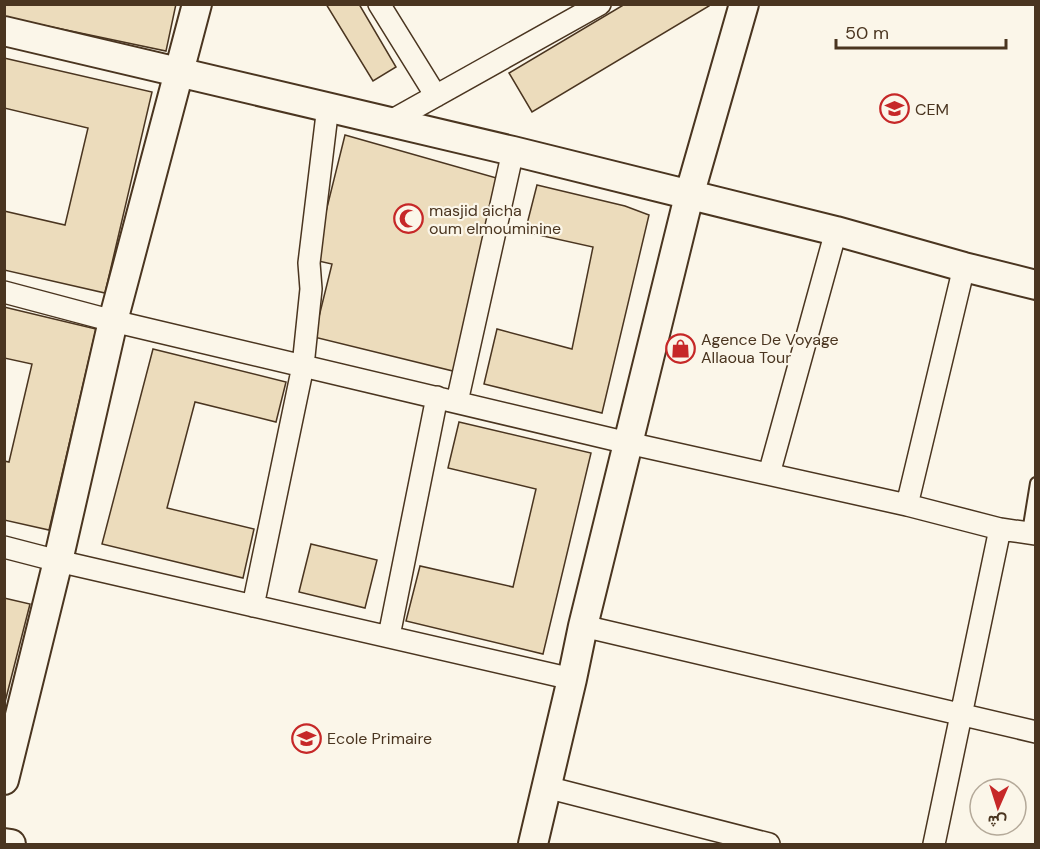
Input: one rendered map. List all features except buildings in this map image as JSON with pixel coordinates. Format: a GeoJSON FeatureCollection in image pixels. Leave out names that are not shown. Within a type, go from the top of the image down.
{"type":"FeatureCollection","features":[{"type":"Feature","properties":{"kind":"street"},"geometry":{"type":"LineString","coordinates":[[4,780],[58,561],[113,321],[197,4]]}},
{"type":"Feature","properties":{"kind":"street"},"geometry":{"type":"LineString","coordinates":[[379,4],[436,96]]}},
{"type":"Feature","properties":{"kind":"street"},"geometry":{"type":"LineString","coordinates":[[391,121],[600,4]]}},
{"type":"Feature","properties":{"kind":"street"},"geometry":{"type":"LineString","coordinates":[[532,844],[689,195],[744,4]]}},
{"type":"Feature","properties":{"kind":"street"},"geometry":{"type":"LineString","coordinates":[[4,31],[513,151],[836,231],[1035,285]]}},
{"type":"Feature","properties":{"kind":"street"},"geometry":{"type":"LineString","coordinates":[[253,606],[303,366],[311,289],[309,263],[328,106]]}},
{"type":"Feature","properties":{"kind":"street"},"geometry":{"type":"LineString","coordinates":[[389,636],[447,400],[513,151]]}},
{"type":"Feature","properties":{"kind":"street"},"geometry":{"type":"LineString","coordinates":[[770,474],[836,231]]}},
{"type":"Feature","properties":{"kind":"street"},"geometry":{"type":"LineString","coordinates":[[907,505],[964,267]]}},
{"type":"Feature","properties":{"kind":"street"},"geometry":{"type":"LineString","coordinates":[[4,292],[113,321],[628,443],[907,505],[1000,529],[1032,533]]}},
{"type":"Feature","properties":{"kind":"street"},"geometry":{"type":"LineString","coordinates":[[934,844],[1000,529]]}},
{"type":"Feature","properties":{"kind":"street"},"geometry":{"type":"LineString","coordinates":[[4,547],[572,679]]}},
{"type":"Feature","properties":{"kind":"street"},"geometry":{"type":"LineString","coordinates":[[584,626],[1035,732]]}},
{"type":"Feature","properties":{"kind":"street"},"geometry":{"type":"LineString","coordinates":[[546,788],[769,844]]}},
{"type":"Feature","properties":{"kind":"street"},"geometry":{"type":"LineString","coordinates":[[4,843],[11,844]]}},
{"type":"Feature","properties":{"kind":"lane"},"geometry":{"type":"LineString","coordinates":[[1032,533],[1035,483]]}},
{"type":"Feature","properties":{"kind":"place","name":"CEM"},"geometry":{"type":"Point","coordinates":[894,109]}},
{"type":"Feature","properties":{"kind":"place","name":"masjid aicha oum elmouminine"},"geometry":{"type":"Point","coordinates":[408,219]}},
{"type":"Feature","properties":{"kind":"place","name":"Agence De Voyage Allaoua Tour"},"geometry":{"type":"Point","coordinates":[680,348]}},
{"type":"Feature","properties":{"kind":"place","name":"Ecole Primaire"},"geometry":{"type":"Point","coordinates":[306,738]}}]}
